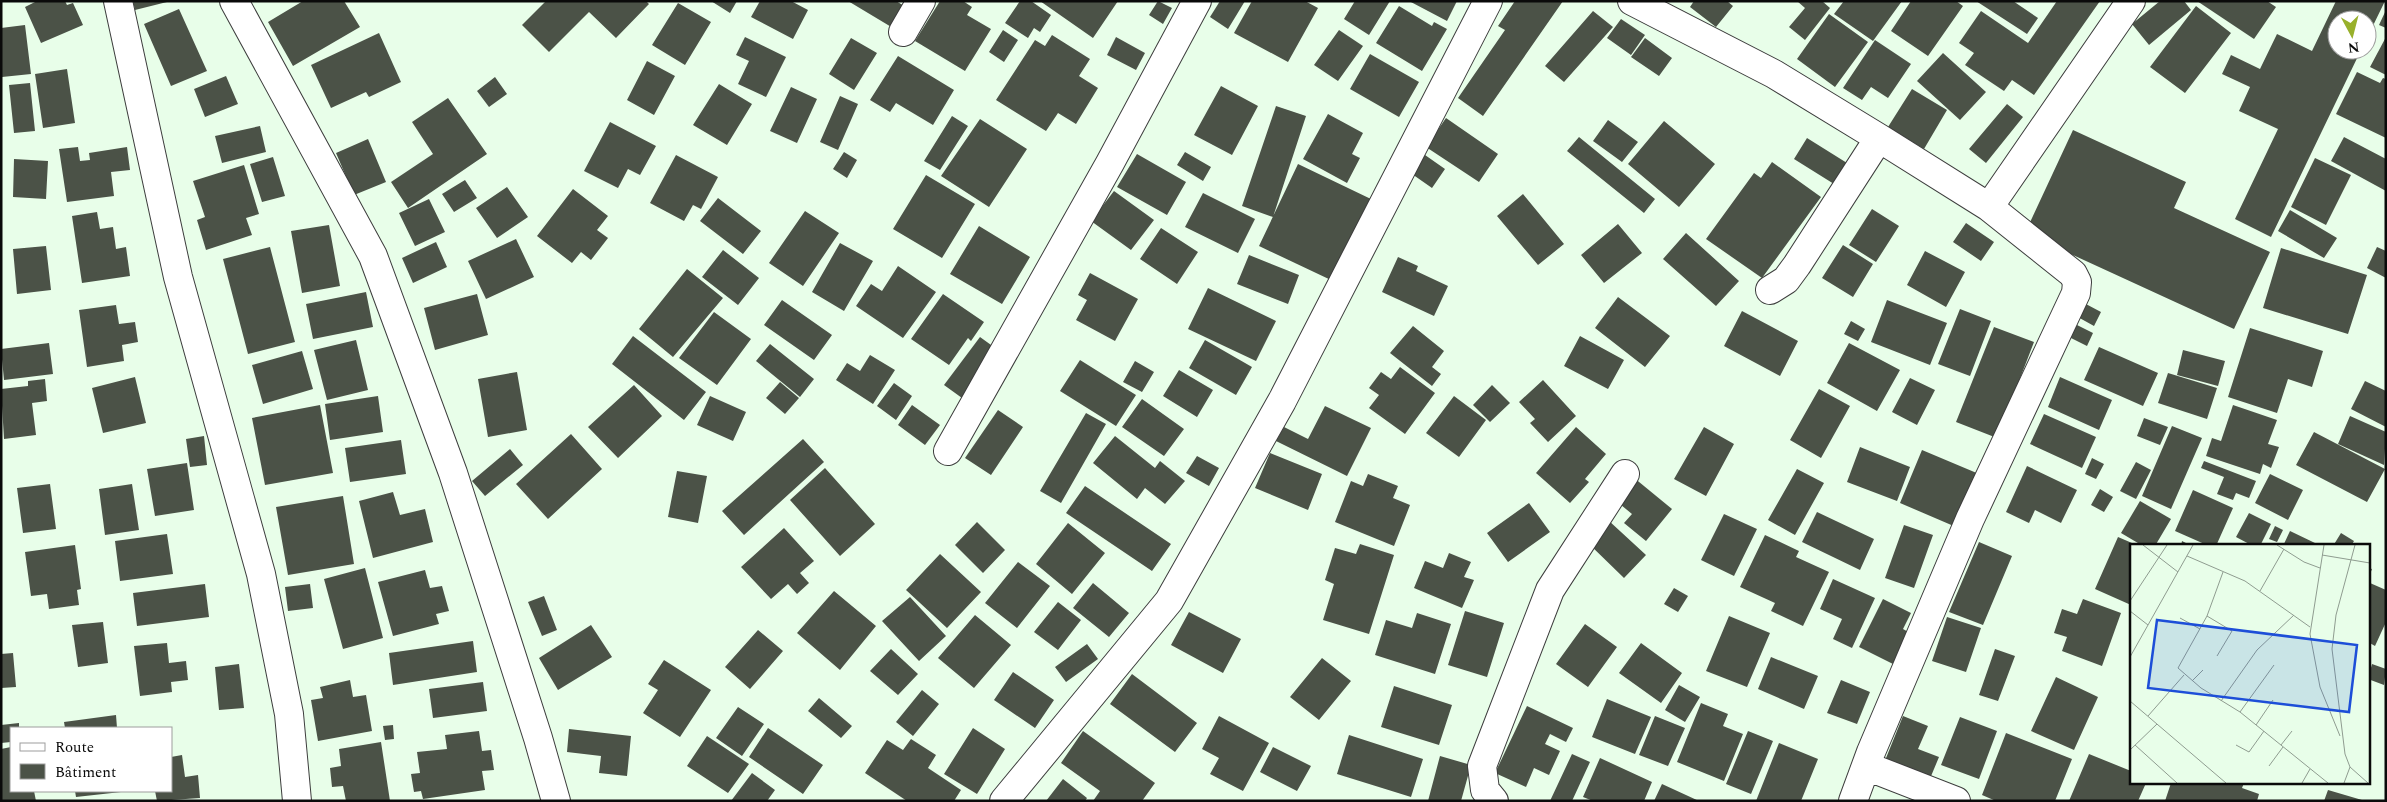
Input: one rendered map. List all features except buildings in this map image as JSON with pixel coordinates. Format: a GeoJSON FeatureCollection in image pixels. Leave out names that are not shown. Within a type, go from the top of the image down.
{"type":"FeatureCollection","features":[{"type":"Feature","properties":{"kind":"street"},"geometry":{"type":"LineString","coordinates":[[118,1],[178,277],[262,574],[289,714],[297,801]]}},
{"type":"Feature","properties":{"kind":"street"},"geometry":{"type":"LineString","coordinates":[[234,1],[373,256],[454,474],[538,738],[556,801]]}},
{"type":"Feature","properties":{"kind":"street"},"geometry":{"type":"LineString","coordinates":[[904,32],[920,1]]}},
{"type":"Feature","properties":{"kind":"street"},"geometry":{"type":"LineString","coordinates":[[948,451],[1110,163],[1197,1]]}},
{"type":"Feature","properties":{"kind":"street"},"geometry":{"type":"LineString","coordinates":[[1004,801],[1169,601],[1186,573],[1282,401],[1488,1]]}},
{"type":"Feature","properties":{"kind":"street"},"geometry":{"type":"LineString","coordinates":[[1632,1],[1774,74],[1989,206],[2073,274],[2077,282],[2076,293],[1970,519],[1853,801]]}},
{"type":"Feature","properties":{"kind":"street"},"geometry":{"type":"LineString","coordinates":[[1989,206],[2131,1]]}},
{"type":"Feature","properties":{"kind":"street"},"geometry":{"type":"LineString","coordinates":[[1770,290],[1786,280],[1797,266],[1879,138]]}},
{"type":"Feature","properties":{"kind":"street"},"geometry":{"type":"LineString","coordinates":[[1494,801],[1485,790],[1482,766],[1550,590],[1625,474]]}},
{"type":"Feature","properties":{"kind":"street"},"geometry":{"type":"LineString","coordinates":[[1866,766],[1956,801]]}}]}
